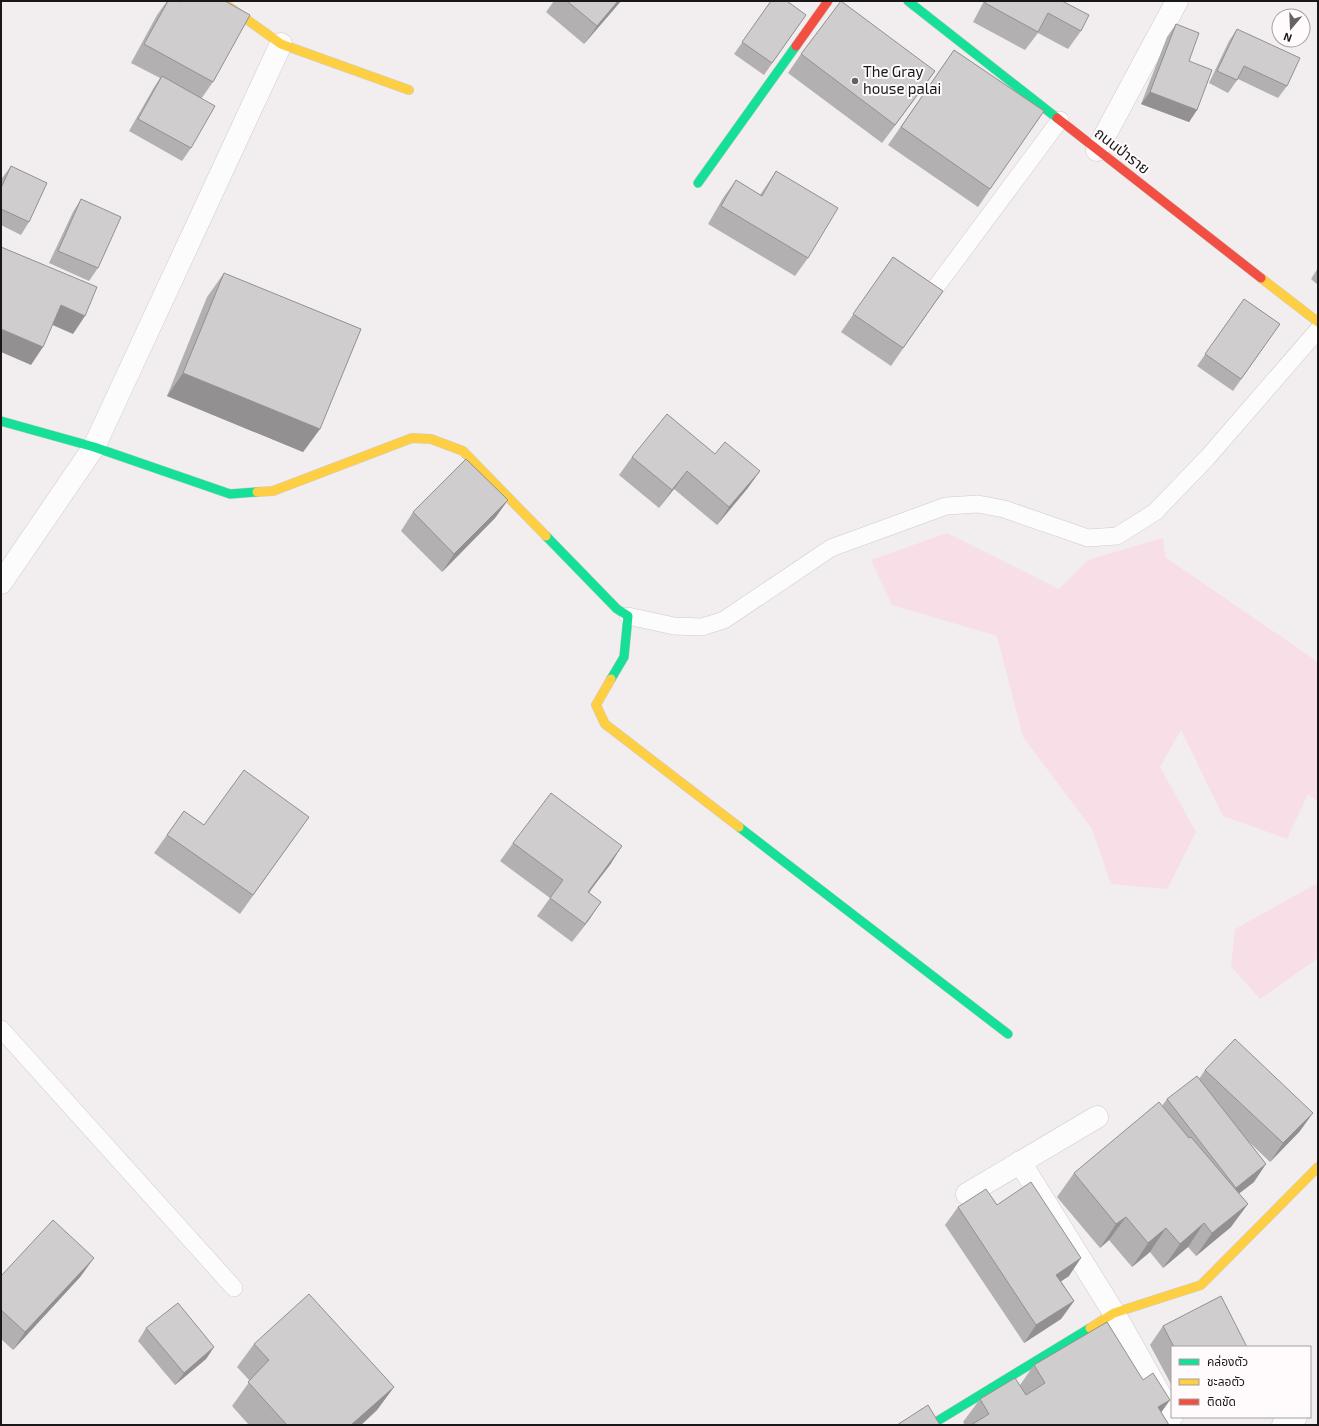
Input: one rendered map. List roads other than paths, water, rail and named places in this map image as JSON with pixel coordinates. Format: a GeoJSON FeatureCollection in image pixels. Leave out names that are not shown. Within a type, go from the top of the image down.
{"type":"FeatureCollection","features":[{"type":"Feature","properties":{"kind":"street"},"geometry":{"type":"LineString","coordinates":[[698,183],[828,1]]}},
{"type":"Feature","properties":{"kind":"street","name":"ถนนป่าราย"},"geometry":{"type":"LineString","coordinates":[[908,1],[1318,322]]}},
{"type":"Feature","properties":{"kind":"street"},"geometry":{"type":"LineString","coordinates":[[1097,150],[1177,1]]}},
{"type":"Feature","properties":{"kind":"street"},"geometry":{"type":"LineString","coordinates":[[226,2],[281,44],[409,90]]}},
{"type":"Feature","properties":{"kind":"street"},"geometry":{"type":"LineString","coordinates":[[1,583],[94,447],[281,44]]}},
{"type":"Feature","properties":{"kind":"street"},"geometry":{"type":"LineString","coordinates":[[1,421],[94,447],[230,494],[273,491],[412,438],[431,439],[463,451],[617,609],[628,616],[624,656],[596,705],[605,724],[1008,1034]]}},
{"type":"Feature","properties":{"kind":"street"},"geometry":{"type":"LineString","coordinates":[[967,1194],[1097,1117]]}},
{"type":"Feature","properties":{"kind":"street"},"geometry":{"type":"LineString","coordinates":[[1020,1162],[1114,1313],[1171,1414]]}},
{"type":"Feature","properties":{"kind":"street"},"geometry":{"type":"LineString","coordinates":[[939,1420],[1114,1313],[1201,1285],[1318,1167]]}},
{"type":"Feature","properties":{"kind":"street"},"geometry":{"type":"LineString","coordinates":[[1283,1425],[1294,1418]]}},
{"type":"Feature","properties":{"kind":"lane"},"geometry":{"type":"LineString","coordinates":[[930,295],[1060,120]]}},
{"type":"Feature","properties":{"kind":"lane"},"geometry":{"type":"LineString","coordinates":[[628,616],[674,626],[702,627],[724,620],[830,548],[946,506],[978,504],[1004,509],[1088,538],[1117,536],[1155,512],[1207,458],[1318,330]]}},
{"type":"Feature","properties":{"kind":"lane"},"geometry":{"type":"LineString","coordinates":[[1,1029],[234,1288]]}},
{"type":"Feature","properties":{"kind":"place","name":"The Gray house palai"},"geometry":{"type":"Point","coordinates":[855,81]}}]}
